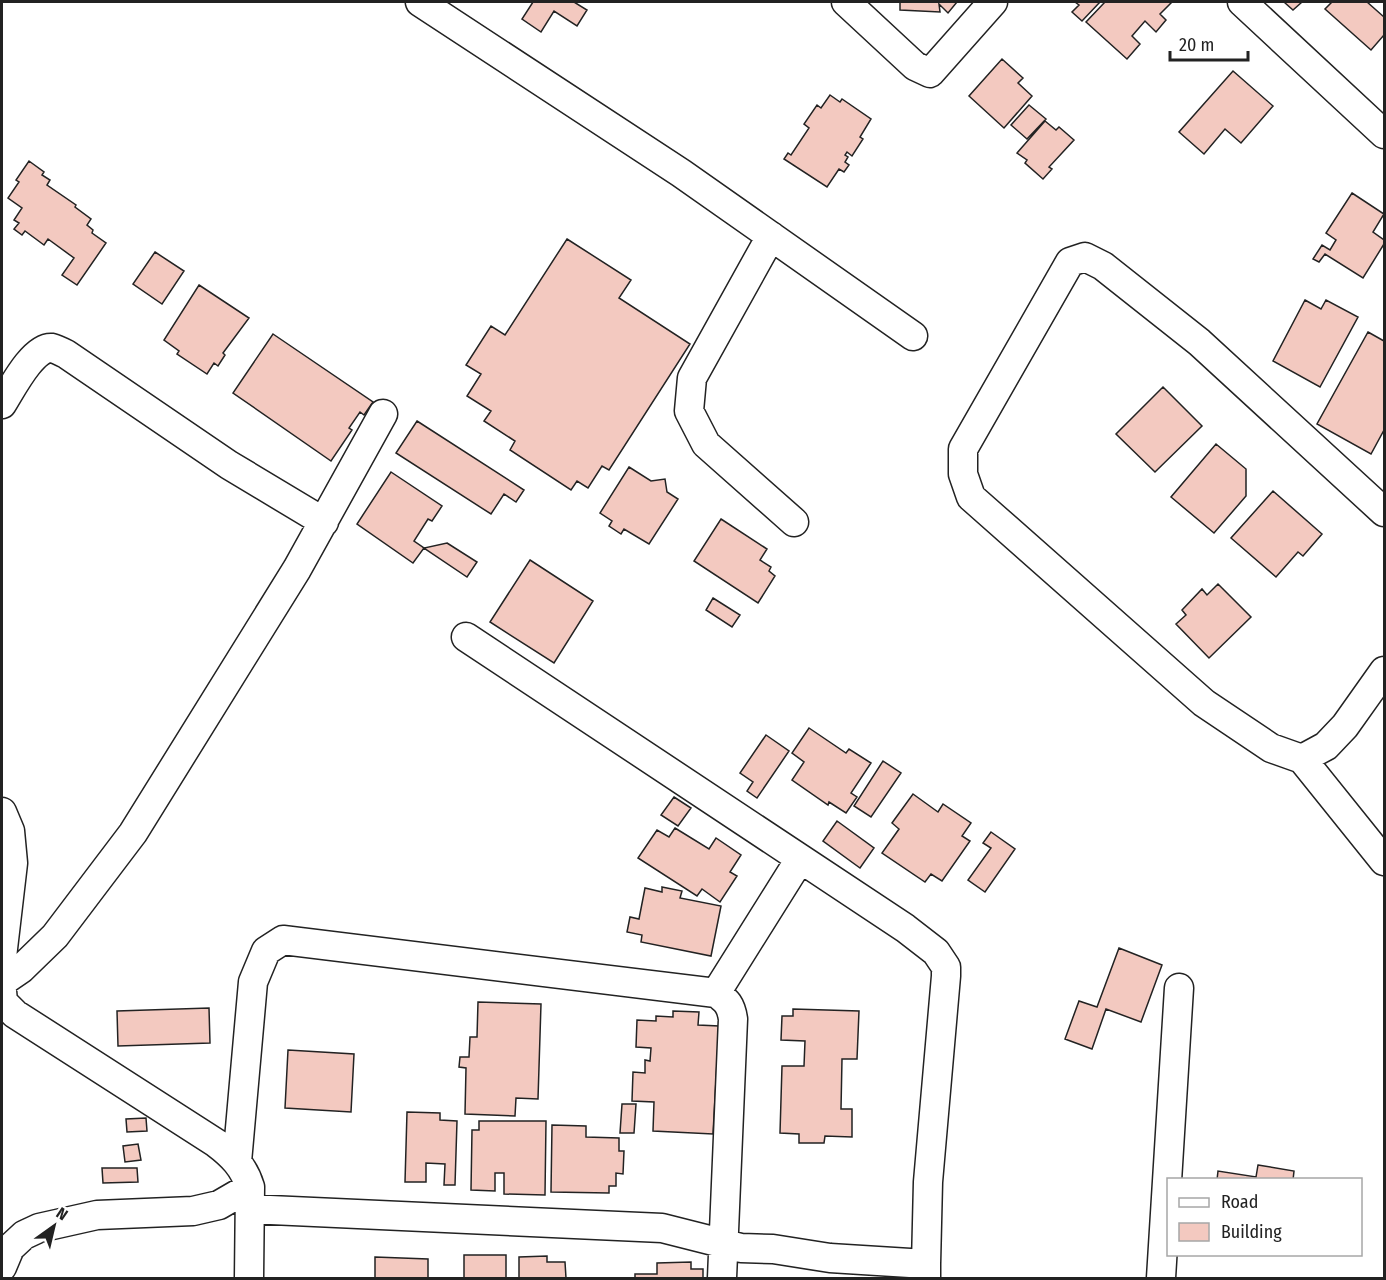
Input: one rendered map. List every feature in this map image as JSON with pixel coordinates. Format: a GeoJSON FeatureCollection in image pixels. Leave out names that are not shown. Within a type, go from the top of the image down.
{"type":"FeatureCollection","features":[{"type":"Feature","properties":{"kind":"street"},"geometry":{"type":"LineString","coordinates":[[420,2],[681,173],[914,336]]}},
{"type":"Feature","properties":{"kind":"street"},"geometry":{"type":"LineString","coordinates":[[846,2],[915,66],[930,73],[993,2]]}},
{"type":"Feature","properties":{"kind":"street"},"geometry":{"type":"LineString","coordinates":[[1242,2],[1384,134]]}},
{"type":"Feature","properties":{"kind":"street"},"geometry":{"type":"LineString","coordinates":[[771,236],[692,378],[689,411],[706,444],[794,522]]}},
{"type":"Feature","properties":{"kind":"street"},"geometry":{"type":"LineString","coordinates":[[1384,512],[1199,342],[1103,266],[1085,256],[1070,262],[963,449],[963,474],[971,497],[1204,703],[1271,748],[1302,759],[1384,861]]}},
{"type":"Feature","properties":{"kind":"street"},"geometry":{"type":"LineString","coordinates":[[2,404],[31,360],[41,351],[51,348],[66,354],[229,465],[324,522]]}},
{"type":"Feature","properties":{"kind":"street"},"geometry":{"type":"LineString","coordinates":[[2,982],[21,969],[55,936],[133,833],[297,569],[383,414]]}},
{"type":"Feature","properties":{"kind":"street"},"geometry":{"type":"LineString","coordinates":[[2,1267],[10,1248],[24,1235],[39,1228],[97,1215],[193,1211],[250,1198],[662,1227],[741,1248],[773,1249],[926,1271],[928,1182],[946,976],[946,967],[936,952],[866,900],[800,859],[466,637]]}},
{"type":"Feature","properties":{"kind":"street"},"geometry":{"type":"LineString","coordinates":[[1302,759],[1326,746],[1345,726],[1384,671]]}},
{"type":"Feature","properties":{"kind":"street"},"geometry":{"type":"LineString","coordinates":[[2,812],[10,831],[13,863],[2,957]]}},
{"type":"Feature","properties":{"kind":"street"},"geometry":{"type":"LineString","coordinates":[[716,993],[800,859]]}},
{"type":"Feature","properties":{"kind":"street"},"geometry":{"type":"LineString","coordinates":[[237,1162],[254,982],[266,951],[283,940],[716,993],[732,1007],[733,1018],[722,1278]]}},
{"type":"Feature","properties":{"kind":"street"},"geometry":{"type":"LineString","coordinates":[[1167,1178],[1179,988]]}},
{"type":"Feature","properties":{"kind":"street"},"geometry":{"type":"LineString","coordinates":[[2,991],[3,1002],[15,1014],[216,1143],[237,1162],[246,1174],[250,1198],[249,1278]]}},
{"type":"Feature","properties":{"kind":"street"},"geometry":{"type":"LineString","coordinates":[[1161,1278],[1167,1181]]}},
{"type":"Feature","properties":{"kind":"building"},"geometry":{"type":"Polygon","coordinates":[[[533,2],[574,2],[587,10],[577,26],[554,11],[541,32],[522,19],[533,2]]]}},
{"type":"Feature","properties":{"kind":"building"},"geometry":{"type":"Polygon","coordinates":[[[900,2],[957,2],[948,13],[939,4],[940,12],[900,10],[900,2]]]}},
{"type":"Feature","properties":{"kind":"building"},"geometry":{"type":"Polygon","coordinates":[[[1075,2],[1100,2],[1082,21],[1072,12],[1079,5],[1075,2]]]}},
{"type":"Feature","properties":{"kind":"building"},"geometry":{"type":"Polygon","coordinates":[[[1105,2],[1172,2],[1160,14],[1166,20],[1156,32],[1145,21],[1132,36],[1140,44],[1127,59],[1086,22],[1105,2]]]}},
{"type":"Feature","properties":{"kind":"building"},"geometry":{"type":"Polygon","coordinates":[[[1284,2],[1302,2],[1293,10],[1284,2]]]}},
{"type":"Feature","properties":{"kind":"building"},"geometry":{"type":"Polygon","coordinates":[[[1332,2],[1367,2],[1384,17],[1384,35],[1371,50],[1325,9],[1332,2]]]}},
{"type":"Feature","properties":{"kind":"building"},"geometry":{"type":"Polygon","coordinates":[[[1002,59],[1023,78],[1018,83],[1032,96],[1004,128],[969,96],[1002,59]]]}},
{"type":"Feature","properties":{"kind":"building"},"geometry":{"type":"Polygon","coordinates":[[[1233,71],[1273,106],[1241,143],[1225,129],[1204,154],[1179,132],[1233,71]]]}},
{"type":"Feature","properties":{"kind":"building"},"geometry":{"type":"Polygon","coordinates":[[[830,95],[840,102],[842,99],[871,119],[860,137],[863,139],[852,156],[847,152],[845,155],[848,157],[845,162],[849,165],[844,172],[839,169],[827,187],[784,159],[788,153],[791,155],[809,128],[804,124],[817,105],[821,108],[830,95]]]}},
{"type":"Feature","properties":{"kind":"building"},"geometry":{"type":"Polygon","coordinates":[[[1029,105],[1046,119],[1027,139],[1011,125],[1029,105]]]}},
{"type":"Feature","properties":{"kind":"building"},"geometry":{"type":"Polygon","coordinates":[[[1045,121],[1056,130],[1059,127],[1074,140],[1049,167],[1052,169],[1043,179],[1025,163],[1027,160],[1017,153],[1045,121]]]}},
{"type":"Feature","properties":{"kind":"building"},"geometry":{"type":"Polygon","coordinates":[[[29,161],[44,172],[42,175],[50,180],[47,185],[76,205],[75,207],[91,219],[87,225],[93,230],[92,233],[106,243],[77,285],[62,275],[74,258],[48,239],[44,245],[25,231],[22,235],[14,229],[19,223],[14,220],[22,208],[8,198],[19,182],[16,180],[29,161]]]}},
{"type":"Feature","properties":{"kind":"building"},"geometry":{"type":"Polygon","coordinates":[[[1352,193],[1384,214],[1373,232],[1384,240],[1384,244],[1363,278],[1325,254],[1319,262],[1313,259],[1322,245],[1330,250],[1336,240],[1326,233],[1352,193]]]}},
{"type":"Feature","properties":{"kind":"building"},"geometry":{"type":"Polygon","coordinates":[[[567,239],[631,280],[619,298],[690,344],[609,470],[602,466],[588,488],[577,481],[571,490],[510,450],[515,441],[484,421],[491,411],[467,396],[481,374],[466,365],[491,326],[505,335],[567,239]]]}},
{"type":"Feature","properties":{"kind":"building"},"geometry":{"type":"Polygon","coordinates":[[[155,252],[184,271],[162,304],[133,284],[155,252]]]}},
{"type":"Feature","properties":{"kind":"building"},"geometry":{"type":"Polygon","coordinates":[[[199,285],[249,318],[223,353],[225,355],[218,366],[214,363],[207,374],[177,354],[179,351],[164,340],[199,285]]]}},
{"type":"Feature","properties":{"kind":"building"},"geometry":{"type":"Polygon","coordinates":[[[1305,300],[1321,309],[1326,300],[1358,317],[1320,387],[1273,361],[1305,300]]]}},
{"type":"Feature","properties":{"kind":"building"},"geometry":{"type":"Polygon","coordinates":[[[1368,332],[1384,341],[1384,430],[1371,454],[1317,424],[1368,332]]]}},
{"type":"Feature","properties":{"kind":"building"},"geometry":{"type":"Polygon","coordinates":[[[273,334],[373,402],[364,415],[360,412],[349,428],[352,430],[331,461],[233,393],[273,334]]]}},
{"type":"Feature","properties":{"kind":"building"},"geometry":{"type":"Polygon","coordinates":[[[1163,387],[1202,426],[1155,472],[1116,434],[1163,387]]]}},
{"type":"Feature","properties":{"kind":"building"},"geometry":{"type":"Polygon","coordinates":[[[417,421],[524,490],[516,502],[504,494],[491,514],[396,453],[417,421]]]}},
{"type":"Feature","properties":{"kind":"building"},"geometry":{"type":"Polygon","coordinates":[[[1216,444],[1246,469],[1246,496],[1214,533],[1171,497],[1216,444]]]}},
{"type":"Feature","properties":{"kind":"building"},"geometry":{"type":"Polygon","coordinates":[[[629,467],[651,481],[665,479],[667,492],[678,499],[649,544],[624,529],[621,534],[609,526],[612,521],[600,513],[629,467]]]}},
{"type":"Feature","properties":{"kind":"building"},"geometry":{"type":"Polygon","coordinates":[[[391,472],[442,506],[432,521],[428,519],[414,541],[424,548],[413,563],[357,524],[391,472]]]}},
{"type":"Feature","properties":{"kind":"building"},"geometry":{"type":"Polygon","coordinates":[[[1273,491],[1322,534],[1303,556],[1298,552],[1276,577],[1231,538],[1273,491]]]}},
{"type":"Feature","properties":{"kind":"building"},"geometry":{"type":"Polygon","coordinates":[[[721,519],[767,549],[760,560],[771,567],[769,571],[775,576],[758,603],[694,561],[721,519]]]}},
{"type":"Feature","properties":{"kind":"building"},"geometry":{"type":"Polygon","coordinates":[[[447,543],[477,562],[467,577],[424,548],[447,543]]]}},
{"type":"Feature","properties":{"kind":"building"},"geometry":{"type":"Polygon","coordinates":[[[530,560],[593,601],[554,663],[490,622],[530,560]]]}},
{"type":"Feature","properties":{"kind":"building"},"geometry":{"type":"Polygon","coordinates":[[[1218,584],[1251,617],[1209,658],[1176,624],[1186,615],[1182,610],[1202,589],[1207,595],[1218,584]]]}},
{"type":"Feature","properties":{"kind":"building"},"geometry":{"type":"Polygon","coordinates":[[[713,598],[740,615],[732,627],[706,610],[713,598]]]}},
{"type":"Feature","properties":{"kind":"building"},"geometry":{"type":"Polygon","coordinates":[[[809,728],[846,753],[849,749],[871,763],[851,793],[857,797],[846,813],[829,802],[828,805],[792,780],[804,762],[792,753],[809,728]]]}},
{"type":"Feature","properties":{"kind":"building"},"geometry":{"type":"Polygon","coordinates":[[[766,735],[789,751],[757,798],[747,791],[753,782],[740,773],[766,735]]]}},
{"type":"Feature","properties":{"kind":"building"},"geometry":{"type":"Polygon","coordinates":[[[883,761],[901,773],[871,817],[854,806],[883,761]]]}},
{"type":"Feature","properties":{"kind":"building"},"geometry":{"type":"Polygon","coordinates":[[[913,794],[938,812],[943,804],[971,823],[962,836],[970,841],[942,881],[931,874],[925,882],[882,853],[899,829],[892,823],[913,794]]]}},
{"type":"Feature","properties":{"kind":"building"},"geometry":{"type":"Polygon","coordinates":[[[674,797],[691,808],[678,826],[661,815],[674,797]]]}},
{"type":"Feature","properties":{"kind":"building"},"geometry":{"type":"Polygon","coordinates":[[[837,821],[874,848],[860,868],[823,841],[837,821]]]}},
{"type":"Feature","properties":{"kind":"building"},"geometry":{"type":"Polygon","coordinates":[[[675,828],[709,849],[716,838],[741,855],[730,872],[737,876],[720,902],[702,889],[697,896],[638,858],[657,830],[669,837],[675,828]]]}},
{"type":"Feature","properties":{"kind":"building"},"geometry":{"type":"Polygon","coordinates":[[[991,832],[1015,849],[985,892],[968,880],[991,848],[983,843],[991,832]]]}},
{"type":"Feature","properties":{"kind":"building"},"geometry":{"type":"Polygon","coordinates":[[[662,887],[682,891],[680,898],[721,906],[711,956],[641,942],[642,935],[627,932],[630,917],[639,919],[645,888],[662,892],[662,887]]]}},
{"type":"Feature","properties":{"kind":"building"},"geometry":{"type":"Polygon","coordinates":[[[1119,948],[1162,965],[1141,1022],[1106,1009],[1092,1049],[1065,1039],[1079,1001],[1097,1007],[1119,948]]]}},
{"type":"Feature","properties":{"kind":"building"},"geometry":{"type":"Polygon","coordinates":[[[478,1002],[541,1004],[538,1099],[516,1098],[515,1116],[465,1114],[466,1068],[459,1067],[460,1057],[469,1057],[470,1037],[477,1037],[478,1002]]]}},
{"type":"Feature","properties":{"kind":"building"},"geometry":{"type":"Polygon","coordinates":[[[209,1008],[210,1043],[118,1046],[117,1011],[209,1008]]]}},
{"type":"Feature","properties":{"kind":"building"},"geometry":{"type":"Polygon","coordinates":[[[793,1009],[859,1011],[857,1059],[842,1059],[841,1109],[852,1109],[852,1137],[825,1136],[824,1143],[799,1143],[799,1134],[780,1133],[782,1066],[804,1066],[805,1041],[781,1040],[782,1016],[793,1016],[793,1009]]]}},
{"type":"Feature","properties":{"kind":"building"},"geometry":{"type":"Polygon","coordinates":[[[673,1011],[699,1012],[698,1025],[719,1026],[713,1134],[653,1131],[654,1102],[632,1101],[633,1072],[645,1073],[645,1060],[650,1061],[651,1048],[636,1047],[637,1020],[656,1021],[656,1016],[673,1017],[673,1011]]]}},
{"type":"Feature","properties":{"kind":"building"},"geometry":{"type":"Polygon","coordinates":[[[288,1050],[354,1054],[351,1112],[285,1108],[288,1050]]]}},
{"type":"Feature","properties":{"kind":"building"},"geometry":{"type":"Polygon","coordinates":[[[622,1104],[636,1104],[634,1133],[620,1133],[622,1104]]]}},
{"type":"Feature","properties":{"kind":"building"},"geometry":{"type":"Polygon","coordinates":[[[407,1112],[440,1113],[440,1120],[457,1121],[455,1185],[444,1185],[445,1164],[426,1163],[426,1182],[405,1182],[407,1112]]]}},
{"type":"Feature","properties":{"kind":"building"},"geometry":{"type":"Polygon","coordinates":[[[146,1118],[147,1131],[127,1132],[126,1119],[146,1118]]]}},
{"type":"Feature","properties":{"kind":"building"},"geometry":{"type":"Polygon","coordinates":[[[479,1121],[546,1121],[545,1195],[504,1194],[504,1173],[495,1173],[495,1191],[471,1190],[472,1130],[479,1130],[479,1121]]]}},
{"type":"Feature","properties":{"kind":"building"},"geometry":{"type":"Polygon","coordinates":[[[552,1125],[586,1126],[586,1137],[619,1138],[619,1151],[624,1151],[623,1174],[616,1173],[616,1186],[609,1186],[609,1193],[551,1192],[552,1125]]]}},
{"type":"Feature","properties":{"kind":"building"},"geometry":{"type":"Polygon","coordinates":[[[138,1144],[141,1160],[125,1162],[123,1146],[138,1144]]]}},
{"type":"Feature","properties":{"kind":"building"},"geometry":{"type":"Polygon","coordinates":[[[1258,1165],[1294,1171],[1293,1178],[1217,1178],[1218,1171],[1256,1177],[1258,1165]]]}},
{"type":"Feature","properties":{"kind":"building"},"geometry":{"type":"Polygon","coordinates":[[[102,1168],[137,1168],[138,1182],[103,1183],[102,1168]]]}},
{"type":"Feature","properties":{"kind":"building"},"geometry":{"type":"Polygon","coordinates":[[[464,1255],[506,1255],[506,1278],[464,1278],[464,1255]]]}},
{"type":"Feature","properties":{"kind":"building"},"geometry":{"type":"Polygon","coordinates":[[[547,1256],[547,1262],[565,1262],[566,1278],[519,1278],[519,1257],[547,1256]]]}},
{"type":"Feature","properties":{"kind":"building"},"geometry":{"type":"Polygon","coordinates":[[[375,1257],[428,1259],[428,1278],[375,1278],[375,1257]]]}},
{"type":"Feature","properties":{"kind":"building"},"geometry":{"type":"Polygon","coordinates":[[[691,1262],[691,1269],[703,1269],[703,1278],[635,1278],[635,1274],[657,1274],[657,1263],[691,1262]]]}}]}
